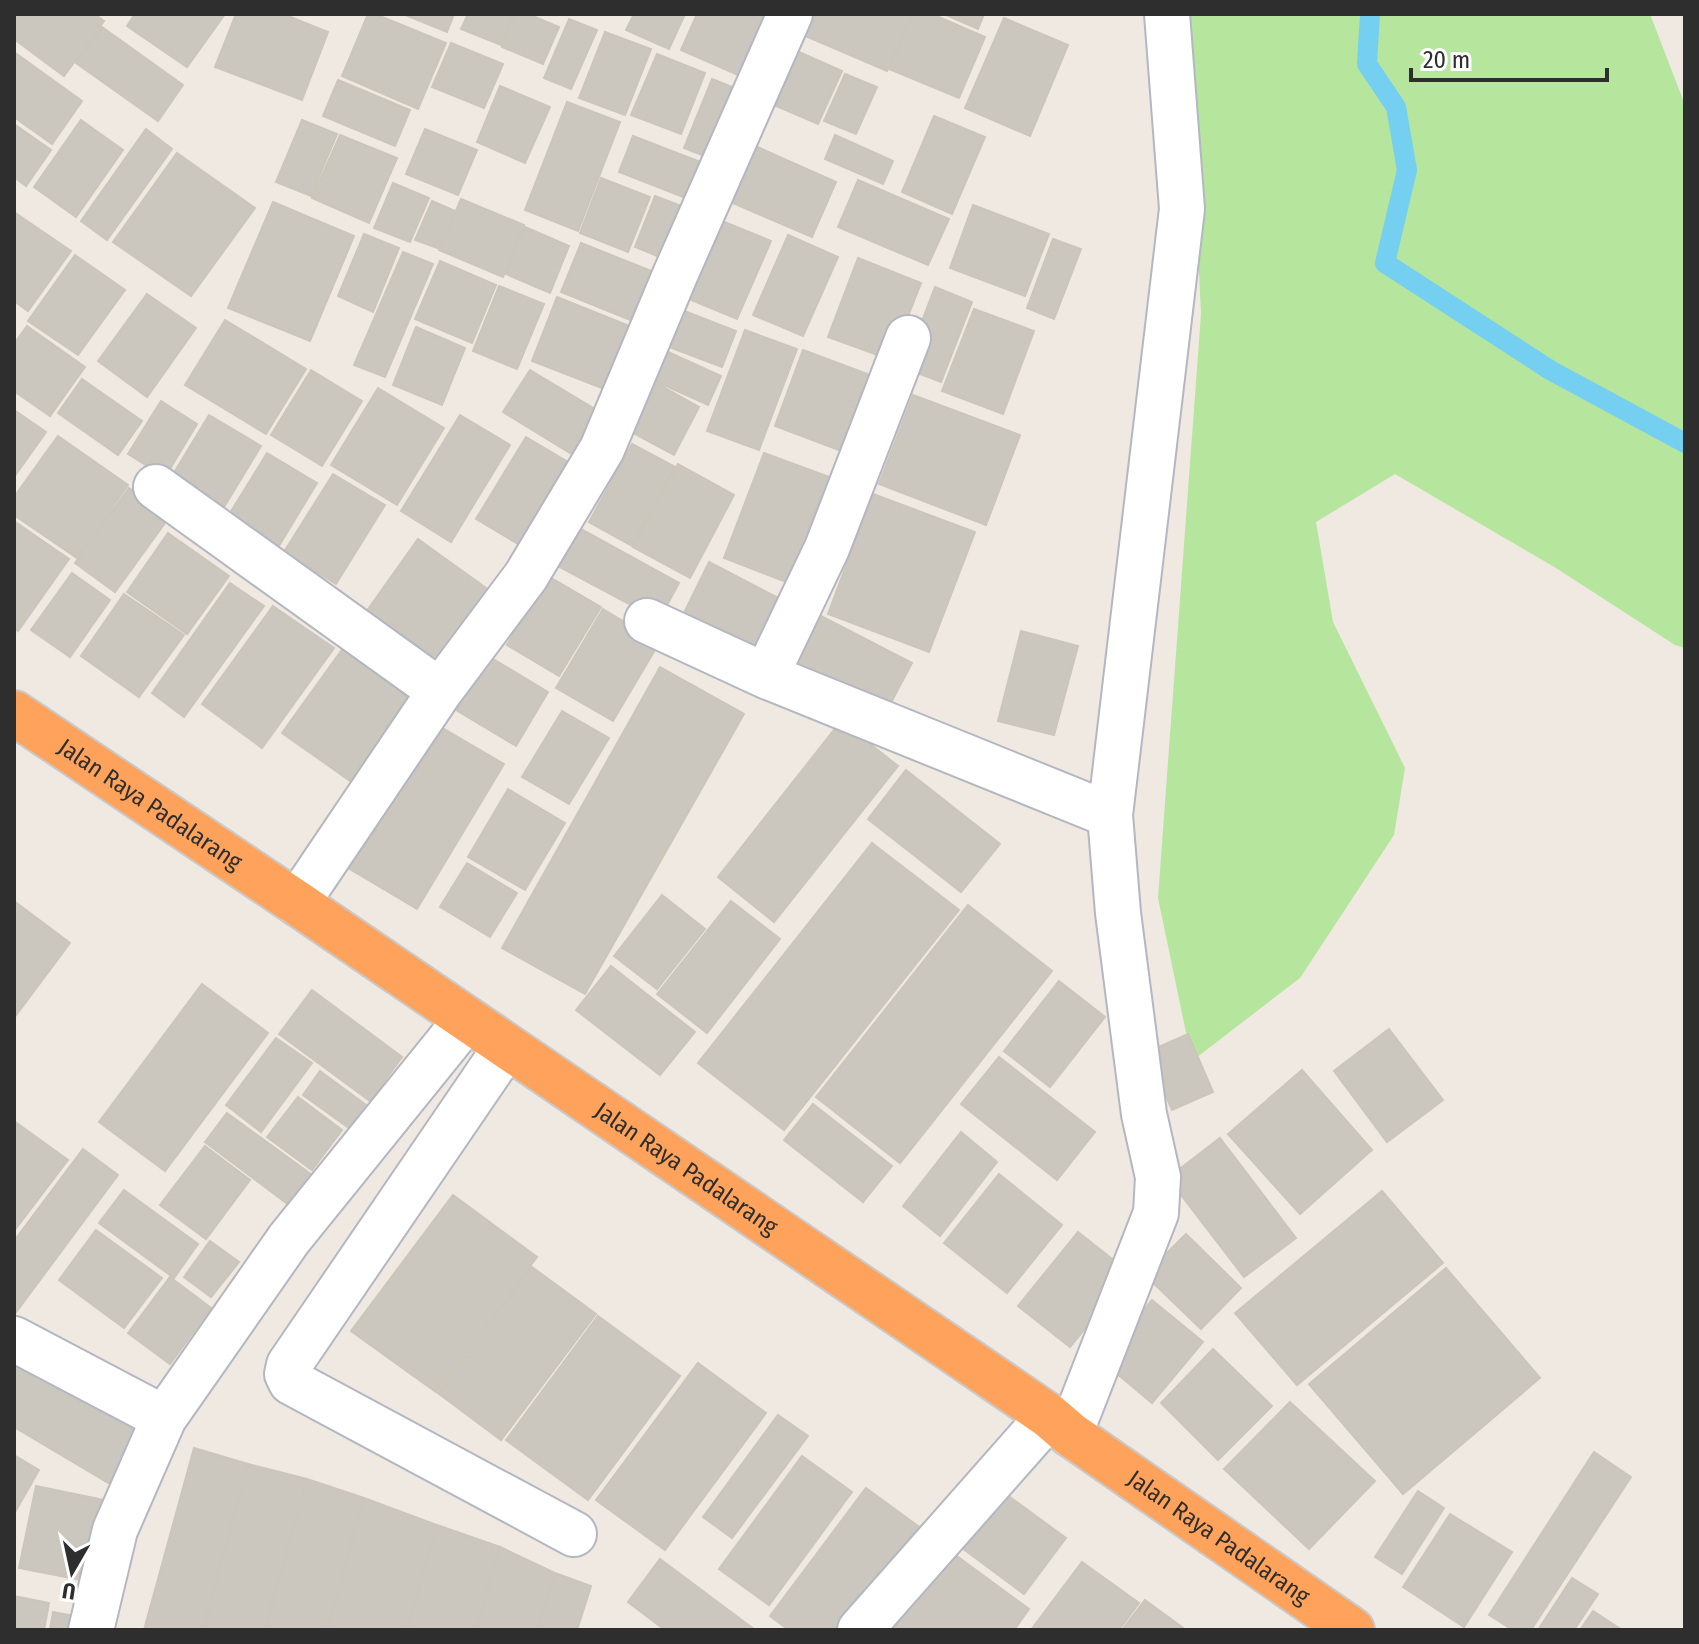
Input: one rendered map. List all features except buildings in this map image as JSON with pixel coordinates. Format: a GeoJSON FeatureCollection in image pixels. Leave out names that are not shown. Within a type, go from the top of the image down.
{"type":"FeatureCollection","features":[{"type":"Feature","properties":{"kind":"highway","name":"Jalan Raya Padalarang"},"geometry":{"type":"LineString","coordinates":[[14,713],[1060,1425],[1352,1630]]}},
{"type":"Feature","properties":{"kind":"street"},"geometry":{"type":"LineString","coordinates":[[297,903],[440,691],[526,576],[602,449],[790,14]]}},
{"type":"Feature","properties":{"kind":"street"},"geometry":{"type":"LineString","coordinates":[[860,1630],[1060,1425],[1156,1213],[1158,1177],[1144,1114],[1118,913],[1110,815],[1182,209],[1167,14]]}},
{"type":"Feature","properties":{"kind":"street"},"geometry":{"type":"LineString","coordinates":[[766,676],[827,548],[908,338]]}},
{"type":"Feature","properties":{"kind":"street"},"geometry":{"type":"LineString","coordinates":[[156,487],[440,691]]}},
{"type":"Feature","properties":{"kind":"street"},"geometry":{"type":"LineString","coordinates":[[647,621],[766,676],[1110,815]]}},
{"type":"Feature","properties":{"kind":"street"},"geometry":{"type":"LineString","coordinates":[[91,1630],[115,1530],[164,1418],[289,1239],[466,1020]]}},
{"type":"Feature","properties":{"kind":"street"},"geometry":{"type":"LineString","coordinates":[[506,1047],[289,1365],[287,1374],[291,1382],[574,1534]]}},
{"type":"Feature","properties":{"kind":"street"},"geometry":{"type":"LineString","coordinates":[[14,1339],[164,1418]]}},
{"type":"Feature","properties":{"kind":"green space"},"geometry":{"type":"Polygon","coordinates":[[[1187,14],[1650,14],[1685,105],[1685,648],[1675,645],[1556,568],[1395,474],[1316,522],[1333,622],[1405,768],[1394,835],[1300,978],[1192,1061],[1158,898],[1201,314],[1187,14]]]}},
{"type":"Feature","properties":{"kind":"waterway"},"geometry":{"type":"LineString","coordinates":[[1370,14],[1367,64],[1396,107],[1407,170],[1385,263],[1550,370],[1685,443]]}}]}
